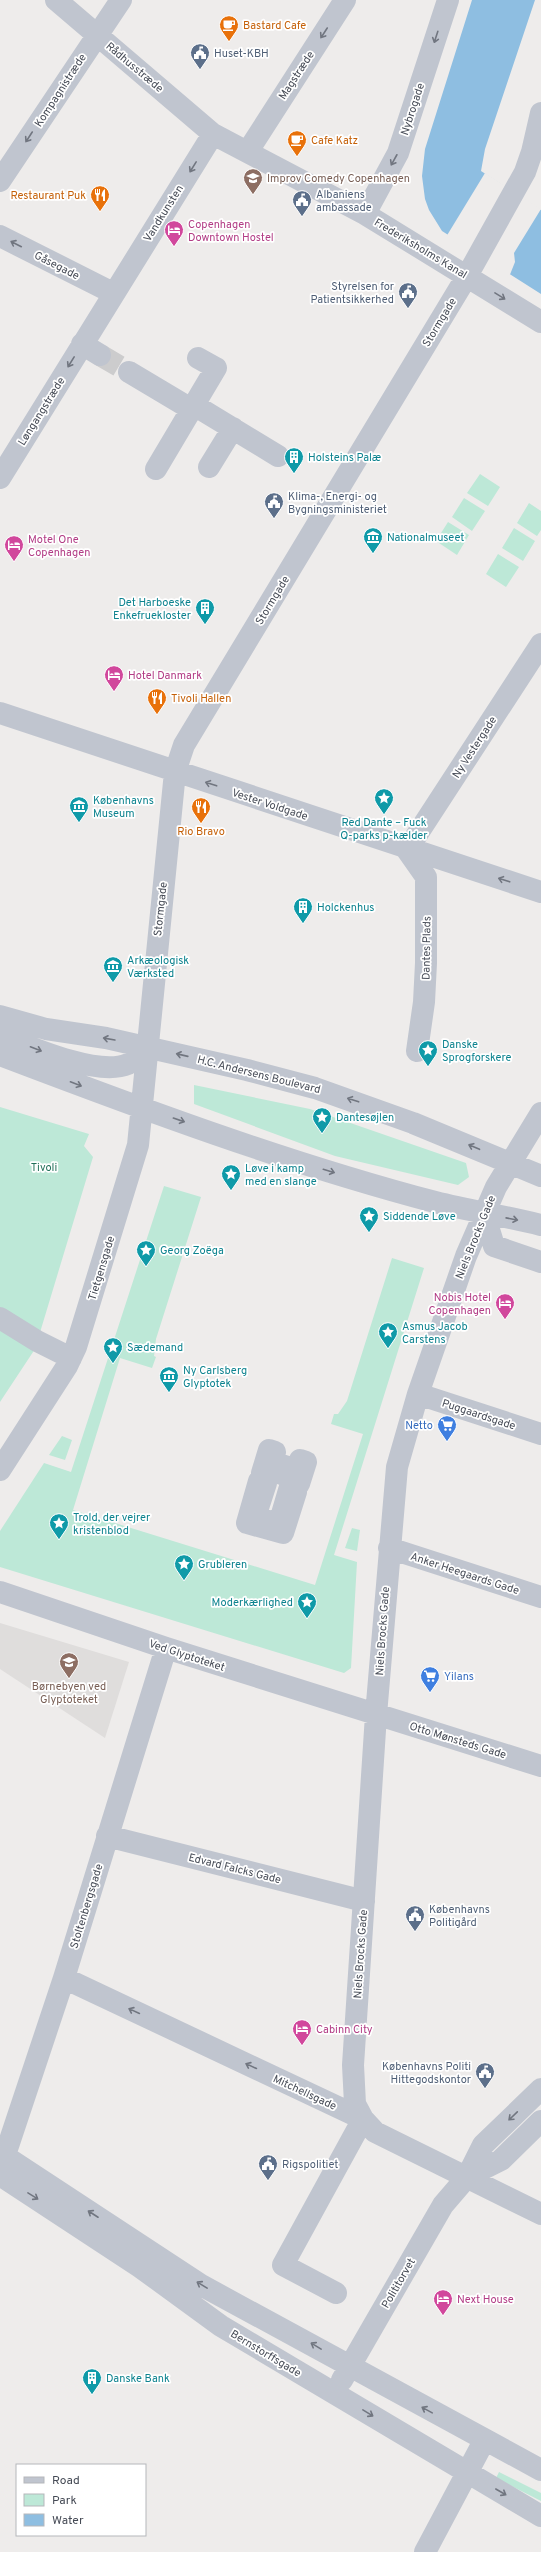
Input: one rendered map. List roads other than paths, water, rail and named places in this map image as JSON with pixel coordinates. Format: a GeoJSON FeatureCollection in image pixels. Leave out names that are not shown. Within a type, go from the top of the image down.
{"type":"FeatureCollection","features":[{"type":"Feature","properties":{"kind":"street","name":"Rådhusstræde"},"geometry":{"type":"LineString","coordinates":[[56,0],[214,134]]}},
{"type":"Feature","properties":{"kind":"street","name":"Kompagnistræde"},"geometry":{"type":"LineString","coordinates":[[0,181],[121,0]]}},
{"type":"Feature","properties":{"kind":"street","name":"Magstræde"},"geometry":{"type":"LineString","coordinates":[[248,151],[345,0]]}},
{"type":"Feature","properties":{"kind":"street","name":"Nybrogade"},"geometry":{"type":"LineString","coordinates":[[365,214],[398,153],[448,0]]}},
{"type":"Feature","properties":{"kind":"street","name":"Stormgade"},"geometry":{"type":"LineString","coordinates":[[147,1047],[175,772],[184,745],[478,257],[514,192],[532,152],[541,113]]}},
{"type":"Feature","properties":{"kind":"street","name":"Frederiksholms Kanal"},"geometry":{"type":"LineString","coordinates":[[214,134],[365,214],[541,322]]}},
{"type":"Feature","properties":{"kind":"street","name":"Vandkunsten"},"geometry":{"type":"LineString","coordinates":[[113,293],[214,134]]}},
{"type":"Feature","properties":{"kind":"street","name":"Gåsegade"},"geometry":{"type":"LineString","coordinates":[[0,236],[113,293]]}},
{"type":"Feature","properties":{"kind":"street","name":"Løngangstræde"},"geometry":{"type":"LineString","coordinates":[[0,478],[91,349],[113,293]]}},
{"type":"Feature","properties":{"kind":"street"},"geometry":{"type":"LineString","coordinates":[[156,469],[216,368],[198,358]]}},
{"type":"Feature","properties":{"kind":"street"},"geometry":{"type":"LineString","coordinates":[[129,372],[233,428],[278,456]]}},
{"type":"Feature","properties":{"kind":"street"},"geometry":{"type":"LineString","coordinates":[[209,467],[233,428]]}},
{"type":"Feature","properties":{"kind":"street","name":"Ny Vestergade"},"geometry":{"type":"LineString","coordinates":[[408,850],[541,644]]}},
{"type":"Feature","properties":{"kind":"street","name":"Vester Voldgade"},"geometry":{"type":"LineString","coordinates":[[0,713],[408,850],[541,892]]}},
{"type":"Feature","properties":{"kind":"street","name":"Dantes Plads"},"geometry":{"type":"LineString","coordinates":[[408,850],[426,877],[424,1002],[417,1051]]}},
{"type":"Feature","properties":{"kind":"street","name":"H.C. Andersens Boulevard"},"geometry":{"type":"LineString","coordinates":[[0,1016],[46,1029],[106,1038],[147,1047],[247,1070],[315,1088],[379,1109],[541,1176]]}},
{"type":"Feature","properties":{"kind":"street"},"geometry":{"type":"LineString","coordinates":[[0,1035],[63,1059],[104,1066],[127,1064],[135,1060],[147,1047]]}},
{"type":"Feature","properties":{"kind":"street","name":"Tietgensgade"},"geometry":{"type":"LineString","coordinates":[[0,1470],[71,1358],[136,1153],[142,1108],[147,1047]]}},
{"type":"Feature","properties":{"kind":"street"},"geometry":{"type":"LineString","coordinates":[[0,1055],[142,1108],[280,1156],[434,1202],[541,1225]]}},
{"type":"Feature","properties":{"kind":"street","name":"Niels Brocks Gade"},"geometry":{"type":"LineString","coordinates":[[362,2119],[355,2104],[352,2088],[376,1714],[397,1467],[418,1394],[466,1256],[484,1213],[510,1162],[541,1113]]}},
{"type":"Feature","properties":{"kind":"street","name":"H.C. Andersens Boulevard"},"geometry":{"type":"LineString","coordinates":[[510,1162],[541,1158]]}},
{"type":"Feature","properties":{"kind":"street"},"geometry":{"type":"LineString","coordinates":[[484,1213],[494,1246],[541,1262]]}},
{"type":"Feature","properties":{"kind":"street"},"geometry":{"type":"LineString","coordinates":[[0,1318],[37,1341],[71,1358]]}},
{"type":"Feature","properties":{"kind":"street","name":"Puggaardsgade"},"geometry":{"type":"LineString","coordinates":[[418,1394],[541,1434]]}},
{"type":"Feature","properties":{"kind":"street","name":"Anker Heegaards Gade"},"geometry":{"type":"LineString","coordinates":[[389,1548],[541,1597]]}},
{"type":"Feature","properties":{"kind":"street","name":"Ved Glyptoteket"},"geometry":{"type":"LineString","coordinates":[[0,1592],[166,1648],[376,1714]]}},
{"type":"Feature","properties":{"kind":"street","name":"Stoltenbergsgade"},"geometry":{"type":"LineString","coordinates":[[1,2162],[64,1978],[166,1648]]}},
{"type":"Feature","properties":{"kind":"street","name":"Otto Mønsteds Gade"},"geometry":{"type":"LineString","coordinates":[[376,1714],[541,1766]]}},
{"type":"Feature","properties":{"kind":"street","name":"Edvard Falcks Gade"},"geometry":{"type":"LineString","coordinates":[[107,1836],[364,1901]]}},
{"type":"Feature","properties":{"kind":"street","name":"Mitchellsgade"},"geometry":{"type":"LineString","coordinates":[[64,1978],[362,2119],[375,2132],[541,2214]]}},
{"type":"Feature","properties":{"kind":"street"},"geometry":{"type":"LineString","coordinates":[[467,2177],[483,2145],[541,2089]]}},
{"type":"Feature","properties":{"kind":"street"},"geometry":{"type":"LineString","coordinates":[[336,2293],[284,2265],[362,2119]]}},
{"type":"Feature","properties":{"kind":"street"},"geometry":{"type":"LineString","coordinates":[[467,2177],[501,2160],[541,2121]]}},
{"type":"Feature","properties":{"kind":"street"},"geometry":{"type":"LineString","coordinates":[[1,2162],[201,2285],[314,2345],[349,2367],[484,2441],[541,2470]]}},
{"type":"Feature","properties":{"kind":"street","name":"Bernstorffsgade"},"geometry":{"type":"LineString","coordinates":[[1,2162],[221,2326],[541,2516]]}},
{"type":"Feature","properties":{"kind":"street","name":"Polititorvet"},"geometry":{"type":"LineString","coordinates":[[334,2393],[443,2205],[467,2177]]}},
{"type":"Feature","properties":{"kind":"street"},"geometry":{"type":"LineString","coordinates":[[425,2552],[484,2441]]}},
{"type":"Feature","properties":{"kind":"water"},"geometry":{"type":"Polygon","coordinates":[[[472,0],[535,0],[485,149],[481,171],[541,210],[541,294],[442,231],[429,210],[425,199],[422,176],[425,149],[472,0]]]}},
{"type":"Feature","properties":{"kind":"tunnel"},"geometry":{"type":"LineString","coordinates":[[100,355],[129,372]]}},
{"type":"Feature","properties":{"kind":"place","name":"Bastard Cafe"},"geometry":{"type":"Point","coordinates":[229,42]}},
{"type":"Feature","properties":{"kind":"place","name":"Huset-KBH"},"geometry":{"type":"Point","coordinates":[200,70]}},
{"type":"Feature","properties":{"kind":"place","name":"Cafe Katz"},"geometry":{"type":"Point","coordinates":[297,157]}},
{"type":"Feature","properties":{"kind":"place","name":"Improv Comedy Copenhagen"},"geometry":{"type":"Point","coordinates":[253,195]}},
{"type":"Feature","properties":{"kind":"place","name":"Restaurant Puk"},"geometry":{"type":"Point","coordinates":[100,212]}},
{"type":"Feature","properties":{"kind":"place","name":"Albaniens ambassade"},"geometry":{"type":"Point","coordinates":[302,217]}},
{"type":"Feature","properties":{"kind":"place","name":"Copenhagen Downtown Hostel"},"geometry":{"type":"Point","coordinates":[174,247]}},
{"type":"Feature","properties":{"kind":"place","name":"Styrelsen for Patientsikkerhed"},"geometry":{"type":"Point","coordinates":[408,309]}},
{"type":"Feature","properties":{"kind":"place","name":"Holsteins Palæ"},"geometry":{"type":"Point","coordinates":[294,474]}},
{"type":"Feature","properties":{"kind":"place","name":"Klima-, Energi- og Bygningsministeriet"},"geometry":{"type":"Point","coordinates":[274,519]}},
{"type":"Feature","properties":{"kind":"place","name":"Nationalmuseet"},"geometry":{"type":"Point","coordinates":[373,554]}},
{"type":"Feature","properties":{"kind":"place","name":"Motel One Copenhagen"},"geometry":{"type":"Point","coordinates":[14,562]}},
{"type":"Feature","properties":{"kind":"place","name":"Det Harboeske Enkefruekloster"},"geometry":{"type":"Point","coordinates":[205,625]}},
{"type":"Feature","properties":{"kind":"place","name":"Hotel Danmark"},"geometry":{"type":"Point","coordinates":[114,692]}},
{"type":"Feature","properties":{"kind":"place","name":"Tivoli Hallen"},"geometry":{"type":"Point","coordinates":[157,715]}},
{"type":"Feature","properties":{"kind":"place","name":"Red Dante – Fuck Q-parks p-kælder"},"geometry":{"type":"Point","coordinates":[384,815]}},
{"type":"Feature","properties":{"kind":"place","name":"Københavns Museum"},"geometry":{"type":"Point","coordinates":[79,823]}},
{"type":"Feature","properties":{"kind":"place","name":"Rio Bravo"},"geometry":{"type":"Point","coordinates":[201,824]}},
{"type":"Feature","properties":{"kind":"place","name":"Holckenhus"},"geometry":{"type":"Point","coordinates":[303,924]}},
{"type":"Feature","properties":{"kind":"place","name":"Arkæologisk Værksted"},"geometry":{"type":"Point","coordinates":[113,983]}},
{"type":"Feature","properties":{"kind":"place","name":"Danske Sprogforskere"},"geometry":{"type":"Point","coordinates":[428,1067]}},
{"type":"Feature","properties":{"kind":"place","name":"Dantesøjlen"},"geometry":{"type":"Point","coordinates":[322,1134]}},
{"type":"Feature","properties":{"kind":"place","name":"Løve i kamp med en slange"},"geometry":{"type":"Point","coordinates":[231,1191]}},
{"type":"Feature","properties":{"kind":"place","name":"Siddende Løve"},"geometry":{"type":"Point","coordinates":[369,1233]}},
{"type":"Feature","properties":{"kind":"place","name":"Georg Zoëga"},"geometry":{"type":"Point","coordinates":[146,1267]}},
{"type":"Feature","properties":{"kind":"place","name":"Nobis Hotel Copenhagen"},"geometry":{"type":"Point","coordinates":[505,1320]}},
{"type":"Feature","properties":{"kind":"place","name":"Asmus Jacob Carstens"},"geometry":{"type":"Point","coordinates":[388,1349]}},
{"type":"Feature","properties":{"kind":"place","name":"Sædemand"},"geometry":{"type":"Point","coordinates":[113,1364]}},
{"type":"Feature","properties":{"kind":"place","name":"Ny Carlsberg Glyptotek"},"geometry":{"type":"Point","coordinates":[169,1393]}},
{"type":"Feature","properties":{"kind":"place","name":"Netto"},"geometry":{"type":"Point","coordinates":[447,1442]}},
{"type":"Feature","properties":{"kind":"place","name":"Trold, der vejrer kristenblod"},"geometry":{"type":"Point","coordinates":[59,1540]}},
{"type":"Feature","properties":{"kind":"place","name":"Grubleren"},"geometry":{"type":"Point","coordinates":[184,1581]}},
{"type":"Feature","properties":{"kind":"place","name":"Moderkærlighed"},"geometry":{"type":"Point","coordinates":[307,1619]}},
{"type":"Feature","properties":{"kind":"place","name":"Børnebyen ved Glyptoteket"},"geometry":{"type":"Point","coordinates":[69,1679]}},
{"type":"Feature","properties":{"kind":"place","name":"Yilans"},"geometry":{"type":"Point","coordinates":[430,1693]}},
{"type":"Feature","properties":{"kind":"place","name":"Københavns Politigård"},"geometry":{"type":"Point","coordinates":[415,1932]}},
{"type":"Feature","properties":{"kind":"place","name":"Cabinn City"},"geometry":{"type":"Point","coordinates":[302,2046]}},
{"type":"Feature","properties":{"kind":"place","name":"Københavns Politi Hittegodskontor"},"geometry":{"type":"Point","coordinates":[485,2089]}},
{"type":"Feature","properties":{"kind":"place","name":"Rigspolitiet"},"geometry":{"type":"Point","coordinates":[268,2181]}},
{"type":"Feature","properties":{"kind":"place","name":"Next House"},"geometry":{"type":"Point","coordinates":[443,2316]}},
{"type":"Feature","properties":{"kind":"place","name":"Danske Bank"},"geometry":{"type":"Point","coordinates":[92,2395]}},
{"type":"Feature","properties":{"kind":"park label","name":"Tivoli"},"geometry":{"type":"Point","coordinates":[44,1167]}}]}
